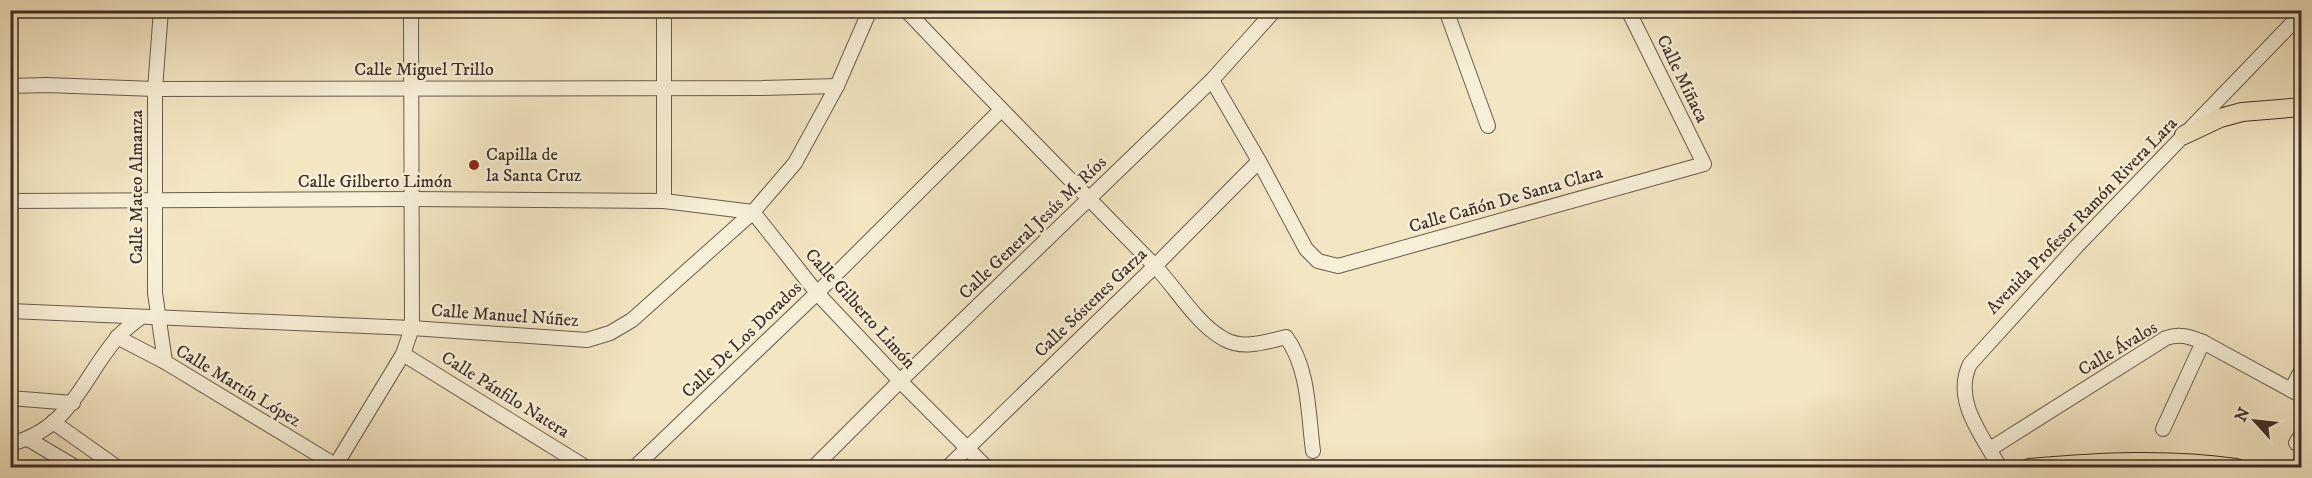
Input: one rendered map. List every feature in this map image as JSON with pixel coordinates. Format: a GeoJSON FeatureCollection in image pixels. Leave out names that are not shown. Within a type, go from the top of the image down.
{"type":"FeatureCollection","features":[{"type":"Feature","properties":{"kind":"main road"},"geometry":{"type":"LineString","coordinates":[[2184,135],[2220,118],[2242,112],[2301,107]]}},
{"type":"Feature","properties":{"kind":"main road"},"geometry":{"type":"LineString","coordinates":[[2030,468],[2073,464],[2172,462],[2236,468]]}},
{"type":"Feature","properties":{"kind":"street","name":"Calle Mateo Almanza"},"geometry":{"type":"LineString","coordinates":[[161,10],[155,88],[154,293],[165,362]]}},
{"type":"Feature","properties":{"kind":"street"},"geometry":{"type":"LineString","coordinates":[[337,467],[403,354],[412,328],[411,10]]}},
{"type":"Feature","properties":{"kind":"street"},"geometry":{"type":"LineString","coordinates":[[664,10],[664,201]]}},
{"type":"Feature","properties":{"kind":"street","name":"Calle Manuel Núñez"},"geometry":{"type":"LineString","coordinates":[[10,311],[412,328],[587,340],[610,333],[632,320],[753,212],[795,163],[837,86],[870,10]]}},
{"type":"Feature","properties":{"kind":"street"},"geometry":{"type":"LineString","coordinates":[[906,10],[1155,266],[1208,327],[1222,339],[1237,345],[1286,337],[1295,349],[1302,365],[1312,451]]}},
{"type":"Feature","properties":{"kind":"street","name":"Calle General Jesús M. Ríos"},"geometry":{"type":"LineString","coordinates":[[813,468],[1212,80],[1275,10]]}},
{"type":"Feature","properties":{"kind":"street"},"geometry":{"type":"LineString","coordinates":[[1446,10],[1488,126]]}},
{"type":"Feature","properties":{"kind":"street","name":"Calle Miñaca"},"geometry":{"type":"LineString","coordinates":[[1628,10],[1704,164]]}},
{"type":"Feature","properties":{"kind":"street","name":"Avenida Profesor Ramón Rivera Lara"},"geometry":{"type":"LineString","coordinates":[[2000,468],[1967,407],[1964,382],[1970,364],[2069,255],[2301,13]]}},
{"type":"Feature","properties":{"kind":"street"},"geometry":{"type":"LineString","coordinates":[[1212,80],[1259,161]]}},
{"type":"Feature","properties":{"kind":"street","name":"Calle Miguel Trillo"},"geometry":{"type":"LineString","coordinates":[[10,86],[155,88],[837,86]]}},
{"type":"Feature","properties":{"kind":"street","name":"Calle De Los Dorados"},"geometry":{"type":"LineString","coordinates":[[634,468],[1001,110]]}},
{"type":"Feature","properties":{"kind":"street","name":"Calle Cañón De Santa Clara"},"geometry":{"type":"LineString","coordinates":[[1259,161],[1306,249],[1318,261],[1338,266],[1704,164]]}},
{"type":"Feature","properties":{"kind":"street","name":"Calle Sóstenes Garza"},"geometry":{"type":"LineString","coordinates":[[947,468],[1155,266],[1259,161]]}},
{"type":"Feature","properties":{"kind":"street","name":"Calle Gilberto Limón"},"geometry":{"type":"LineString","coordinates":[[10,201],[411,199],[664,201],[753,212],[817,292],[900,381],[987,468]]}},
{"type":"Feature","properties":{"kind":"street"},"geometry":{"type":"LineString","coordinates":[[10,444],[28,440],[74,403],[117,337],[141,317]]}},
{"type":"Feature","properties":{"kind":"street","name":"Calle Ávalos"},"geometry":{"type":"LineString","coordinates":[[1990,449],[2166,338],[2175,335],[2203,342],[2296,393]]}},
{"type":"Feature","properties":{"kind":"street","name":"Calle Martín López"},"geometry":{"type":"LineString","coordinates":[[117,337],[165,362],[337,467]]}},
{"type":"Feature","properties":{"kind":"street"},"geometry":{"type":"LineString","coordinates":[[2163,429],[2203,342]]}},
{"type":"Feature","properties":{"kind":"street","name":"Calle Pánfilo Natera"},"geometry":{"type":"LineString","coordinates":[[403,354],[587,468]]}},
{"type":"Feature","properties":{"kind":"street"},"geometry":{"type":"LineString","coordinates":[[2296,393],[2301,369]]}},
{"type":"Feature","properties":{"kind":"street"},"geometry":{"type":"LineString","coordinates":[[10,399],[74,403]]}},
{"type":"Feature","properties":{"kind":"street"},"geometry":{"type":"LineString","coordinates":[[53,422],[118,468]]}},
{"type":"Feature","properties":{"kind":"street"},"geometry":{"type":"LineString","coordinates":[[28,440],[77,468]]}},
{"type":"Feature","properties":{"kind":"place","name":"Capilla de la Santa Cruz"},"geometry":{"type":"Point","coordinates":[474,165]}}]}
